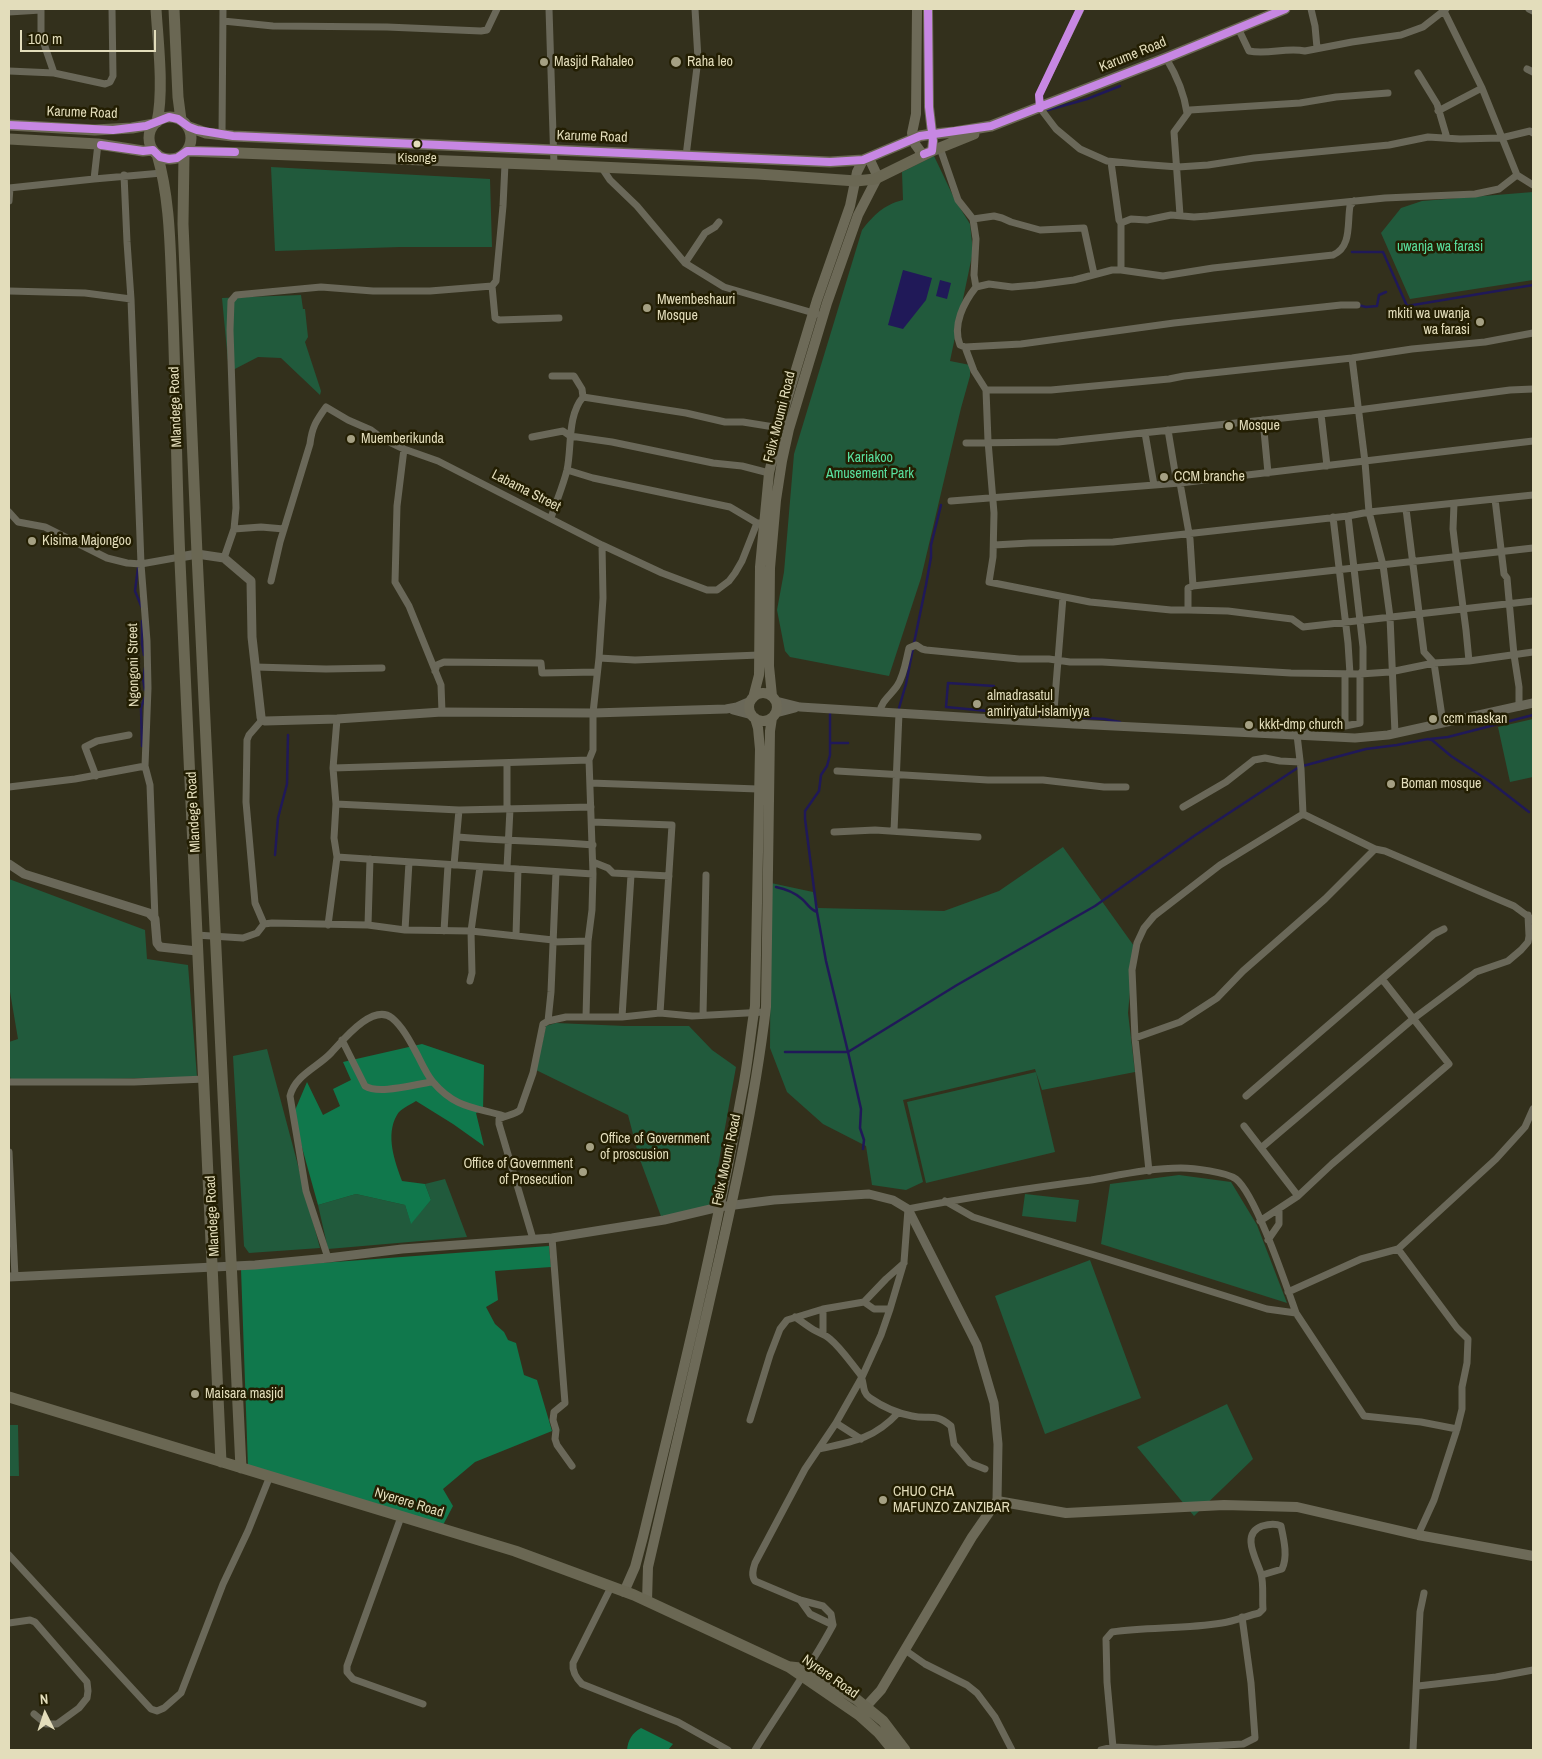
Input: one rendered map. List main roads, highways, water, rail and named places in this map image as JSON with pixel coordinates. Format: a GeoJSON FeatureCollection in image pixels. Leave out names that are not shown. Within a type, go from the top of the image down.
{"type":"FeatureCollection","features":[{"type":"Feature","properties":{"kind":"main road"},"geometry":{"type":"LineString","coordinates":[[155,152],[149,138],[159,111],[160,95],[156,9]]}},
{"type":"Feature","properties":{"kind":"main road"},"geometry":{"type":"LineString","coordinates":[[9,139],[98,144],[155,152],[164,158],[173,159],[185,153],[192,140],[178,97],[174,9]]}},
{"type":"Feature","properties":{"kind":"main road"},"geometry":{"type":"LineString","coordinates":[[917,9],[916,114],[912,133],[918,150],[931,151],[928,9]]}},
{"type":"Feature","properties":{"kind":"main road","name":"Karume Road"},"geometry":{"type":"LineString","coordinates":[[185,153],[554,165],[758,174],[856,181],[877,178],[931,151],[991,126],[1166,58],[1285,9]]}},
{"type":"Feature","properties":{"kind":"main road"},"geometry":{"type":"LineString","coordinates":[[155,123],[162,118],[170,117],[185,123]]}},
{"type":"Feature","properties":{"kind":"main road","name":"Karume Road"},"geometry":{"type":"LineString","coordinates":[[9,124],[95,130],[132,128],[155,123]]}},
{"type":"Feature","properties":{"kind":"main road","name":"Karume Road"},"geometry":{"type":"LineString","coordinates":[[185,123],[206,133],[222,135],[830,162],[866,159],[913,139],[932,134],[991,126]]}},
{"type":"Feature","properties":{"kind":"main road","name":"Mlandege Road"},"geometry":{"type":"LineString","coordinates":[[155,152],[165,185],[176,378],[180,557],[221,1462]]}},
{"type":"Feature","properties":{"kind":"main road","name":"Mlandege Road"},"geometry":{"type":"LineString","coordinates":[[185,153],[183,224],[189,377],[241,1468]]}},
{"type":"Feature","properties":{"kind":"main road"},"geometry":{"type":"LineString","coordinates":[[866,159],[876,173],[877,178]]}},
{"type":"Feature","properties":{"kind":"main road","name":"Felix Moumi Road"},"geometry":{"type":"LineString","coordinates":[[752,700],[759,676],[760,523],[769,472],[777,461],[789,429],[818,314],[850,206],[857,172],[866,159]]}},
{"type":"Feature","properties":{"kind":"main road","name":"Felix Moumi Road"},"geometry":{"type":"LineString","coordinates":[[774,699],[769,666],[770,568],[776,500],[778,431],[818,314],[858,215],[877,178]]}},
{"type":"Feature","properties":{"kind":"main road"},"geometry":{"type":"LineString","coordinates":[[176,378],[189,377]]}},
{"type":"Feature","properties":{"kind":"main road"},"geometry":{"type":"LineString","coordinates":[[186,691],[203,690]]}},
{"type":"Feature","properties":{"kind":"main road"},"geometry":{"type":"LineString","coordinates":[[764,694],[774,699],[777,707],[774,716],[761,721],[753,716],[750,708],[752,700],[764,694]]}},
{"type":"Feature","properties":{"kind":"main road","name":"Felix Moumi Road"},"geometry":{"type":"LineString","coordinates":[[753,716],[758,728],[760,749],[758,789],[763,833]]}},
{"type":"Feature","properties":{"kind":"main road","name":"Felix Moumi Road"},"geometry":{"type":"LineString","coordinates":[[624,1592],[637,1559],[732,1205],[756,1084],[765,1012],[762,900],[763,833],[770,731],[774,716]]}},
{"type":"Feature","properties":{"kind":"main road"},"geometry":{"type":"LineString","coordinates":[[191,818],[210,816]]}},
{"type":"Feature","properties":{"kind":"main road"},"geometry":{"type":"LineString","coordinates":[[194,883],[213,883]]}},
{"type":"Feature","properties":{"kind":"main road","name":"Felix Moumi Road"},"geometry":{"type":"LineString","coordinates":[[696,1342],[743,1089],[754,1011],[762,900]]}},
{"type":"Feature","properties":{"kind":"main road"},"geometry":{"type":"LineString","coordinates":[[200,1009],[219,1008]]}},
{"type":"Feature","properties":{"kind":"main road","name":"Felix Moumi Road"},"geometry":{"type":"LineString","coordinates":[[647,1601],[648,1567],[690,1365]]}},
{"type":"Feature","properties":{"kind":"main road","name":"Nyerere Road"},"geometry":{"type":"LineString","coordinates":[[9,1396],[515,1551],[647,1601],[789,1667]]}},
{"type":"Feature","properties":{"kind":"main road"},"geometry":{"type":"LineString","coordinates":[[862,1711],[881,1690],[972,1538],[997,1501],[1066,1513],[1224,1505],[1297,1507],[1418,1535],[1533,1556]]}},
{"type":"Feature","properties":{"kind":"main road","name":"Nyrere Road"},"geometry":{"type":"LineString","coordinates":[[789,1667],[806,1673],[856,1699],[862,1711],[893,1750]]}},
{"type":"Feature","properties":{"kind":"main road","name":"Nyrere Road"},"geometry":{"type":"LineString","coordinates":[[862,1711],[883,1721],[905,1750]]}},
{"type":"Feature","properties":{"kind":"waterway"},"geometry":{"type":"LineString","coordinates":[[1048,110],[1087,99],[1120,86]]}},
{"type":"Feature","properties":{"kind":"waterway"},"geometry":{"type":"LineString","coordinates":[[1352,252],[1383,252],[1407,306],[1533,285]]}},
{"type":"Feature","properties":{"kind":"waterway"},"geometry":{"type":"LineString","coordinates":[[1358,305],[1366,307],[1377,306],[1379,295],[1386,292]]}},
{"type":"Feature","properties":{"kind":"waterway"},"geometry":{"type":"LineString","coordinates":[[914,643],[931,557],[931,545],[941,505]]}},
{"type":"Feature","properties":{"kind":"waterway"},"geometry":{"type":"LineString","coordinates":[[138,568],[135,591],[142,608]]}},
{"type":"Feature","properties":{"kind":"waterway"},"geometry":{"type":"LineString","coordinates":[[142,621],[144,655]]}},
{"type":"Feature","properties":{"kind":"waterway"},"geometry":{"type":"LineString","coordinates":[[899,708],[913,648]]}},
{"type":"Feature","properties":{"kind":"waterway"},"geometry":{"type":"LineString","coordinates":[[145,668],[143,679],[145,690]]}},
{"type":"Feature","properties":{"kind":"waterway"},"geometry":{"type":"LineString","coordinates":[[994,686],[948,683],[946,707],[1104,719],[1120,722]]}},
{"type":"Feature","properties":{"kind":"waterway"},"geometry":{"type":"LineString","coordinates":[[142,746],[141,708],[145,697]]}},
{"type":"Feature","properties":{"kind":"waterway"},"geometry":{"type":"LineString","coordinates":[[785,1052],[848,1052],[826,961],[817,912],[805,819],[805,811],[819,791],[821,775],[827,766],[830,755],[830,714]]}},
{"type":"Feature","properties":{"kind":"waterway"},"geometry":{"type":"LineString","coordinates":[[1430,739],[1448,737],[1533,715]]}},
{"type":"Feature","properties":{"kind":"waterway"},"geometry":{"type":"LineString","coordinates":[[275,855],[278,818],[287,784],[288,735]]}},
{"type":"Feature","properties":{"kind":"waterway"},"geometry":{"type":"LineString","coordinates":[[1397,745],[1428,739],[1432,740],[1451,756],[1489,781],[1529,812]]}},
{"type":"Feature","properties":{"kind":"waterway"},"geometry":{"type":"LineString","coordinates":[[830,743],[848,743]]}},
{"type":"Feature","properties":{"kind":"waterway"},"geometry":{"type":"LineString","coordinates":[[863,1149],[864,1140],[860,1128],[861,1109],[848,1052],[957,985],[1095,906],[1194,836],[1299,767],[1366,749],[1397,745]]}},
{"type":"Feature","properties":{"kind":"waterway"},"geometry":{"type":"LineString","coordinates":[[776,887],[796,894],[817,912]]}},
{"type":"Feature","properties":{"kind":"place","name":"Masjid Rahaleo"},"geometry":{"type":"Point","coordinates":[544,62]}},
{"type":"Feature","properties":{"kind":"place","name":"Raha leo"},"geometry":{"type":"Point","coordinates":[676,62]}},
{"type":"Feature","properties":{"kind":"place","name":"Kisonge"},"geometry":{"type":"Point","coordinates":[417,144]}},
{"type":"Feature","properties":{"kind":"place","name":"Mwembeshauri Mosque"},"geometry":{"type":"Point","coordinates":[647,308]}},
{"type":"Feature","properties":{"kind":"place","name":"mkiti wa uwanja wa farasi"},"geometry":{"type":"Point","coordinates":[1480,322]}},
{"type":"Feature","properties":{"kind":"place","name":"Mosque"},"geometry":{"type":"Point","coordinates":[1229,426]}},
{"type":"Feature","properties":{"kind":"place","name":"Muemberikunda"},"geometry":{"type":"Point","coordinates":[351,439]}},
{"type":"Feature","properties":{"kind":"place","name":"CCM branche"},"geometry":{"type":"Point","coordinates":[1164,477]}},
{"type":"Feature","properties":{"kind":"place","name":"Kisima Majongoo"},"geometry":{"type":"Point","coordinates":[32,541]}},
{"type":"Feature","properties":{"kind":"place","name":"almadrasatul amiriyatul-islamiyya"},"geometry":{"type":"Point","coordinates":[977,704]}},
{"type":"Feature","properties":{"kind":"place","name":"ccm maskan"},"geometry":{"type":"Point","coordinates":[1433,719]}},
{"type":"Feature","properties":{"kind":"place","name":"kkkt-dmp church"},"geometry":{"type":"Point","coordinates":[1249,725]}},
{"type":"Feature","properties":{"kind":"place","name":"Boman mosque"},"geometry":{"type":"Point","coordinates":[1391,784]}},
{"type":"Feature","properties":{"kind":"place","name":"Office of Government of proscusion"},"geometry":{"type":"Point","coordinates":[590,1147]}},
{"type":"Feature","properties":{"kind":"place","name":"Office of Government of Prosecution"},"geometry":{"type":"Point","coordinates":[583,1172]}},
{"type":"Feature","properties":{"kind":"place","name":"Maisara masjid"},"geometry":{"type":"Point","coordinates":[195,1394]}},
{"type":"Feature","properties":{"kind":"place","name":"CHUO CHA MAFUNZO ZANZIBAR"},"geometry":{"type":"Point","coordinates":[883,1500]}},
{"type":"Feature","properties":{"kind":"park label","name":"uwanja wa farasi"},"geometry":{"type":"Point","coordinates":[1440,247]}},
{"type":"Feature","properties":{"kind":"park label","name":"Kariakoo Amusement Park"},"geometry":{"type":"Point","coordinates":[870,466]}}]}
